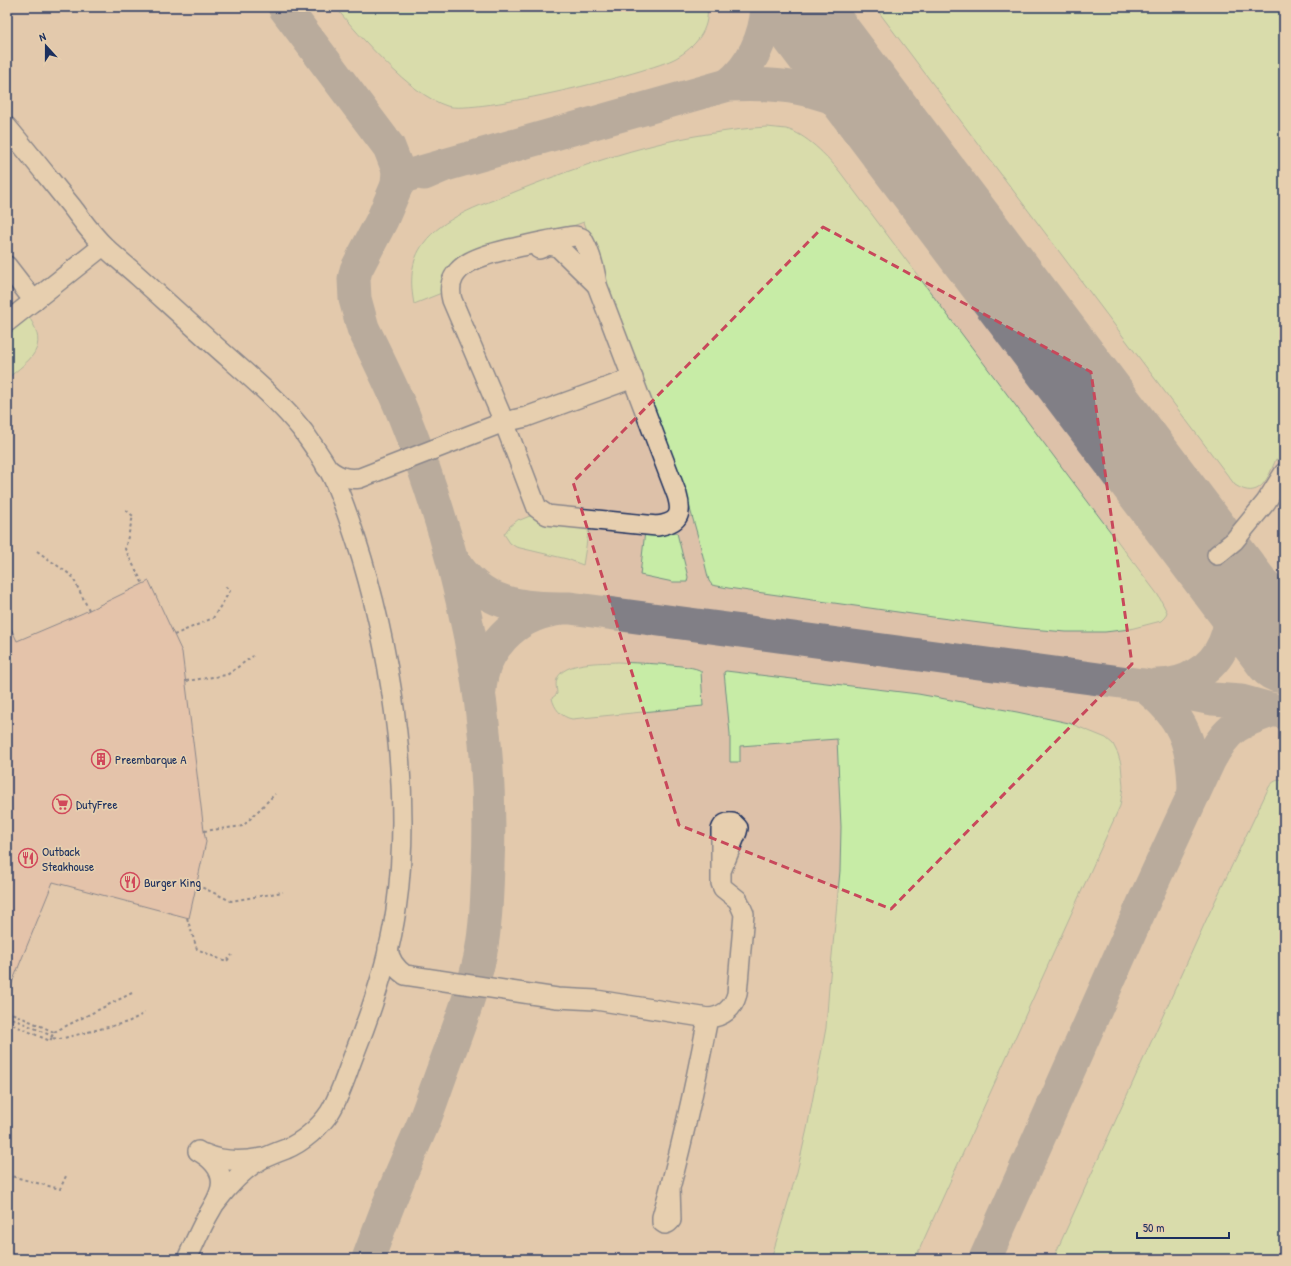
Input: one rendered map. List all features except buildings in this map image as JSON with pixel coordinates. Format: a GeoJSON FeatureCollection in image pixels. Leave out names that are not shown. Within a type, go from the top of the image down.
{"type":"FeatureCollection","features":[{"type":"Feature","properties":{"kind":"lane"},"geometry":{"type":"LineString","coordinates":[[7,127],[103,246],[255,381],[300,427],[334,481],[346,514],[368,580],[379,625],[390,683],[396,727],[401,788],[402,843],[400,877],[396,913],[388,948],[379,984],[361,1038],[336,1102],[329,1114],[302,1140],[261,1159],[232,1181],[206,1218],[187,1259]]}},
{"type":"Feature","properties":{"kind":"lane"},"geometry":{"type":"LineString","coordinates":[[549,245],[558,246],[597,285],[680,505],[680,512],[673,522],[657,526],[556,516],[541,512],[536,508],[504,422],[452,300],[450,291],[455,276],[466,264],[494,252],[518,247],[516,251],[517,254],[522,255],[549,245]]}},
{"type":"Feature","properties":{"kind":"lane"},"geometry":{"type":"LineString","coordinates":[[7,322],[103,246]]}},
{"type":"Feature","properties":{"kind":"lane"},"geometry":{"type":"LineString","coordinates":[[7,266],[34,301]]}},
{"type":"Feature","properties":{"kind":"lane"},"geometry":{"type":"LineString","coordinates":[[346,514],[348,491],[351,485],[360,478],[504,422],[526,417],[633,378]]}},
{"type":"Feature","properties":{"kind":"lane"},"geometry":{"type":"LineString","coordinates":[[326,467],[333,473],[346,478],[360,478]]}},
{"type":"Feature","properties":{"kind":"lane"},"geometry":{"type":"LineString","coordinates":[[1217,556],[1234,541],[1266,502],[1284,472]]}},
{"type":"Feature","properties":{"kind":"lane"},"geometry":{"type":"LineString","coordinates":[[379,984],[384,979],[397,974],[557,998],[596,1000],[715,1018],[727,1012],[735,1000],[744,920],[738,900],[724,888],[721,883],[720,871]]}},
{"type":"Feature","properties":{"kind":"lane"},"geometry":{"type":"LineString","coordinates":[[388,948],[390,959],[399,971],[405,975]]}},
{"type":"Feature","properties":{"kind":"lane"},"geometry":{"type":"LineString","coordinates":[[670,1188],[694,1094],[708,1018]]}},
{"type":"Feature","properties":{"kind":"lane"},"geometry":{"type":"LineString","coordinates":[[216,1202],[220,1193],[220,1174],[212,1160],[198,1151],[212,1157],[236,1162],[273,1154]]}},
{"type":"Feature","properties":{"kind":"path"},"geometry":{"type":"LineString","coordinates":[[126,510],[133,516],[125,549],[143,584]]}},
{"type":"Feature","properties":{"kind":"path"},"geometry":{"type":"LineString","coordinates":[[37,552],[72,576],[89,610]]}},
{"type":"Feature","properties":{"kind":"path"},"geometry":{"type":"LineString","coordinates":[[174,635],[212,618],[230,591],[225,586]]}},
{"type":"Feature","properties":{"kind":"path"},"geometry":{"type":"LineString","coordinates":[[186,681],[227,674],[253,656]]}},
{"type":"Feature","properties":{"kind":"path"},"geometry":{"type":"LineString","coordinates":[[204,831],[243,826],[275,794]]}},
{"type":"Feature","properties":{"kind":"path"},"geometry":{"type":"LineString","coordinates":[[197,885],[231,901],[284,892]]}},
{"type":"Feature","properties":{"kind":"path"},"geometry":{"type":"LineString","coordinates":[[186,918],[197,949],[226,962],[232,955]]}},
{"type":"Feature","properties":{"kind":"path"},"geometry":{"type":"LineString","coordinates":[[7,1022],[50,1041],[54,1032],[132,993]]}},
{"type":"Feature","properties":{"kind":"path"},"geometry":{"type":"LineString","coordinates":[[7,1011],[54,1032]]}},
{"type":"Feature","properties":{"kind":"path"},"geometry":{"type":"LineString","coordinates":[[7,1016],[52,1037],[60,1039],[128,1022],[145,1013]]}},
{"type":"Feature","properties":{"kind":"path"},"geometry":{"type":"LineString","coordinates":[[7,1175],[60,1189],[66,1176]]}},
{"type":"Feature","properties":{"kind":"highlighted area"},"geometry":{"type":"Polygon","coordinates":[[[823,227],[1091,372],[1132,664],[891,909],[679,825],[573,482],[823,227]]]}},
{"type":"Feature","properties":{"kind":"shaded area"},"geometry":{"type":"Polygon","coordinates":[[[7,7],[1284,7],[1284,1259],[7,1259],[7,7]]]}},
{"type":"Feature","properties":{"kind":"green space"},"geometry":{"type":"Polygon","coordinates":[[[335,7],[707,7],[707,15],[704,30],[695,43],[683,54],[660,65],[562,91],[524,99],[463,107],[447,106],[432,100],[417,90],[386,63],[335,7]]]}},
{"type":"Feature","properties":{"kind":"green space"},"geometry":{"type":"Polygon","coordinates":[[[875,7],[1284,7],[1284,462],[1276,459],[1270,473],[1262,485],[1257,489],[1251,490],[1235,485],[875,7]]]}},
{"type":"Feature","properties":{"kind":"green space"},"geometry":{"type":"Polygon","coordinates":[[[767,127],[786,129],[801,136],[816,146],[840,172],[1158,595],[1167,612],[1161,621],[1130,629],[1105,632],[1066,632],[1019,628],[933,617],[712,585],[709,581],[685,491],[584,222],[550,234],[498,245],[444,292],[414,304],[412,272],[419,250],[431,234],[462,214],[485,203],[580,167],[630,151],[707,134],[767,127]]]}},
{"type":"Feature","properties":{"kind":"green space"},"geometry":{"type":"Polygon","coordinates":[[[29,317],[38,337],[37,345],[30,359],[7,379],[7,335],[29,317]]]}},
{"type":"Feature","properties":{"kind":"green space"},"geometry":{"type":"Polygon","coordinates":[[[535,514],[589,528],[583,565],[567,559],[516,547],[510,543],[504,534],[510,526],[519,519],[520,520],[535,514]]]}},
{"type":"Feature","properties":{"kind":"green space"},"geometry":{"type":"Polygon","coordinates":[[[645,531],[677,533],[688,577],[687,582],[673,582],[640,575],[645,531]]]}},
{"type":"Feature","properties":{"kind":"green space"},"geometry":{"type":"Polygon","coordinates":[[[618,662],[675,665],[701,671],[703,706],[572,719],[559,712],[554,705],[552,698],[557,694],[556,681],[561,673],[567,669],[584,664],[618,662]]]}},
{"type":"Feature","properties":{"kind":"green space"},"geometry":{"type":"Polygon","coordinates":[[[726,671],[918,694],[1069,723],[1106,738],[1113,744],[1118,754],[1121,764],[1123,787],[1120,806],[915,1259],[771,1259],[797,1172],[807,1129],[826,1028],[840,871],[841,827],[837,739],[740,746],[740,762],[730,762],[730,734],[724,672],[726,671]]]}},
{"type":"Feature","properties":{"kind":"green space"},"geometry":{"type":"Polygon","coordinates":[[[1284,779],[1284,1259],[1053,1259],[1208,916],[1269,787],[1275,781],[1284,779]]]}},
{"type":"Feature","properties":{"kind":"taxiway"},"geometry":{"type":"LineString","coordinates":[[284,7],[389,147],[398,170],[397,185]]}},
{"type":"Feature","properties":{"kind":"taxiway"},"geometry":{"type":"LineString","coordinates":[[728,85],[744,69],[756,50],[766,18],[767,7]]}},
{"type":"Feature","properties":{"kind":"taxiway"},"geometry":{"type":"LineString","coordinates":[[424,174],[445,165],[728,85],[779,86],[811,91],[827,96],[864,114],[880,126],[900,145]]}},
{"type":"Feature","properties":{"kind":"taxiway"},"geometry":{"type":"LineString","coordinates":[[368,1259],[399,1177],[425,1119],[464,1011],[480,957],[486,911],[489,808],[486,750],[470,636],[442,524],[424,469],[404,416],[363,328],[355,299],[354,279],[356,270],[382,220],[397,185],[403,177],[445,165]]}},
{"type":"Feature","properties":{"kind":"taxiway"},"geometry":{"type":"LineString","coordinates":[[453,560],[464,575],[476,587],[504,601],[519,605],[570,608],[1143,685],[1213,699],[1241,701],[1284,713]]}},
{"type":"Feature","properties":{"kind":"taxiway"},"geometry":{"type":"LineString","coordinates":[[1157,685],[1178,682],[1192,677],[1206,668],[1219,653],[1230,624],[1230,603],[1225,585],[1216,577]]}},
{"type":"Feature","properties":{"kind":"taxiway"},"geometry":{"type":"LineString","coordinates":[[480,690],[482,675],[487,661],[494,648],[503,637],[514,627],[527,619],[540,613],[555,610]]}},
{"type":"Feature","properties":{"kind":"taxiway"},"geometry":{"type":"LineString","coordinates":[[1143,685],[1157,696],[1168,708],[1177,719],[1184,732],[1192,760],[1194,793]]}},
{"type":"Feature","properties":{"kind":"taxiway"},"geometry":{"type":"LineString","coordinates":[[985,1259],[1150,888],[1209,761],[1222,740],[1235,727],[1252,718],[1274,710]]}},
{"type":"Feature","properties":{"kind":"runway"},"geometry":{"type":"LineString","coordinates":[[796,7],[1284,652]]}},
{"type":"Feature","properties":{"kind":"place","name":"Preembarque A"},"geometry":{"type":"Point","coordinates":[101,759]}},
{"type":"Feature","properties":{"kind":"place","name":"DutyFree"},"geometry":{"type":"Point","coordinates":[62,804]}},
{"type":"Feature","properties":{"kind":"place","name":"Outback Steakhouse"},"geometry":{"type":"Point","coordinates":[28,858]}},
{"type":"Feature","properties":{"kind":"place","name":"Burger King"},"geometry":{"type":"Point","coordinates":[130,882]}}]}
